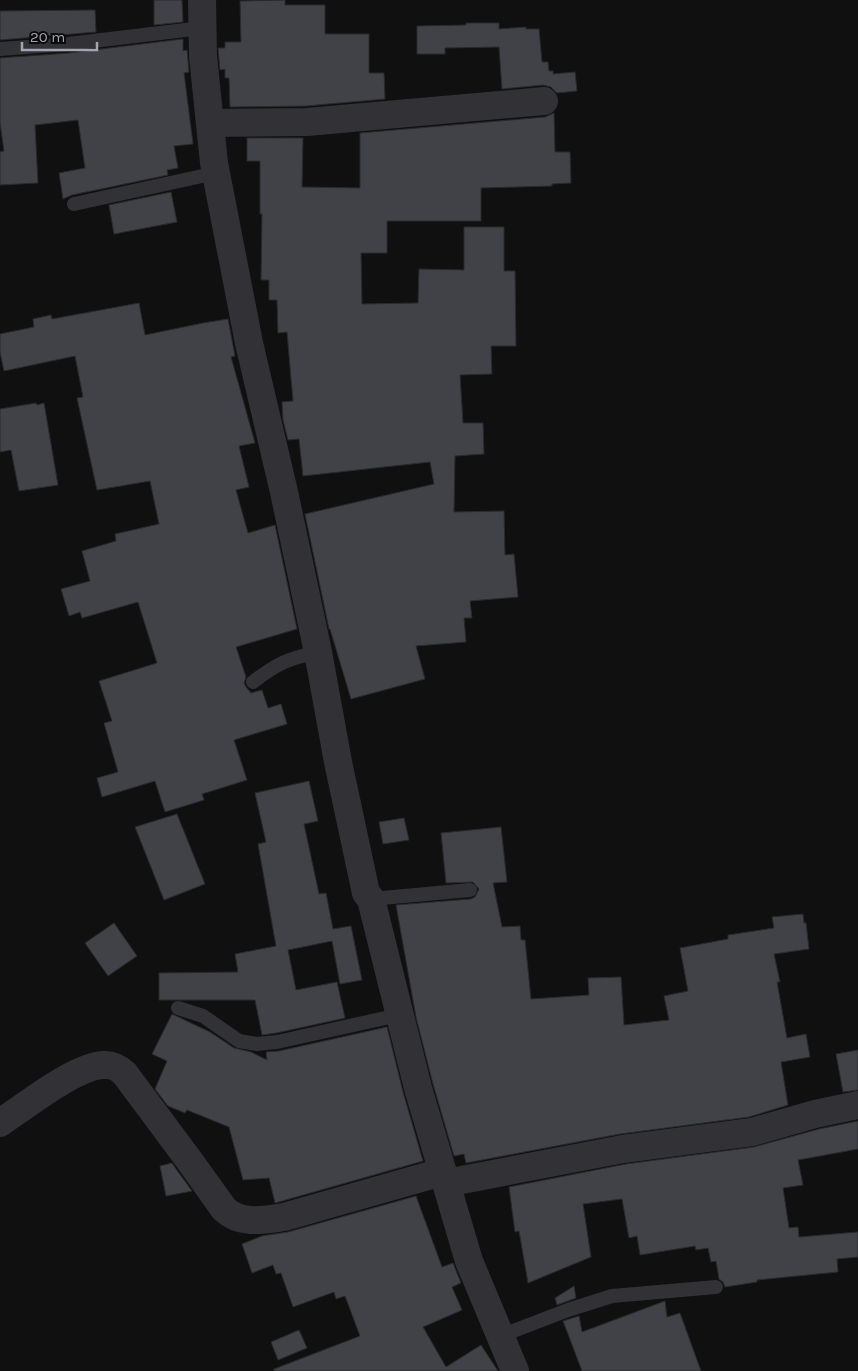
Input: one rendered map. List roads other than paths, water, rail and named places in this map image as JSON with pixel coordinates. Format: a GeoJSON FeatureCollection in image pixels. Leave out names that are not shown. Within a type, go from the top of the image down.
{"type":"FeatureCollection","features":[{"type":"Feature","properties":{"kind":"street"},"geometry":{"type":"LineString","coordinates":[[202,0],[203,56],[216,173],[250,343],[318,652],[338,762],[366,893],[371,899],[399,1015],[420,1062],[444,1177],[469,1261],[515,1371]]}},
{"type":"Feature","properties":{"kind":"street"},"geometry":{"type":"LineString","coordinates":[[210,123],[308,122],[544,100]]}},
{"type":"Feature","properties":{"kind":"street"},"geometry":{"type":"LineString","coordinates":[[0,1123],[83,1069],[106,1064],[117,1067],[131,1081],[224,1210],[247,1221],[284,1217],[444,1177],[623,1149],[752,1132],[815,1114],[858,1105]]}},
{"type":"Feature","properties":{"kind":"lane"},"geometry":{"type":"LineString","coordinates":[[0,49],[68,44],[202,28]]}},
{"type":"Feature","properties":{"kind":"lane"},"geometry":{"type":"LineString","coordinates":[[74,204],[216,173]]}},
{"type":"Feature","properties":{"kind":"lane"},"geometry":{"type":"LineString","coordinates":[[253,682],[276,664],[318,652]]}},
{"type":"Feature","properties":{"kind":"lane"},"geometry":{"type":"LineString","coordinates":[[371,899],[470,890]]}},
{"type":"Feature","properties":{"kind":"lane"},"geometry":{"type":"LineString","coordinates":[[178,1008],[203,1016],[239,1041],[258,1044],[277,1042],[399,1015]]}},
{"type":"Feature","properties":{"kind":"lane"},"geometry":{"type":"LineString","coordinates":[[500,1336],[568,1310],[612,1296],[716,1287]]}}]}
